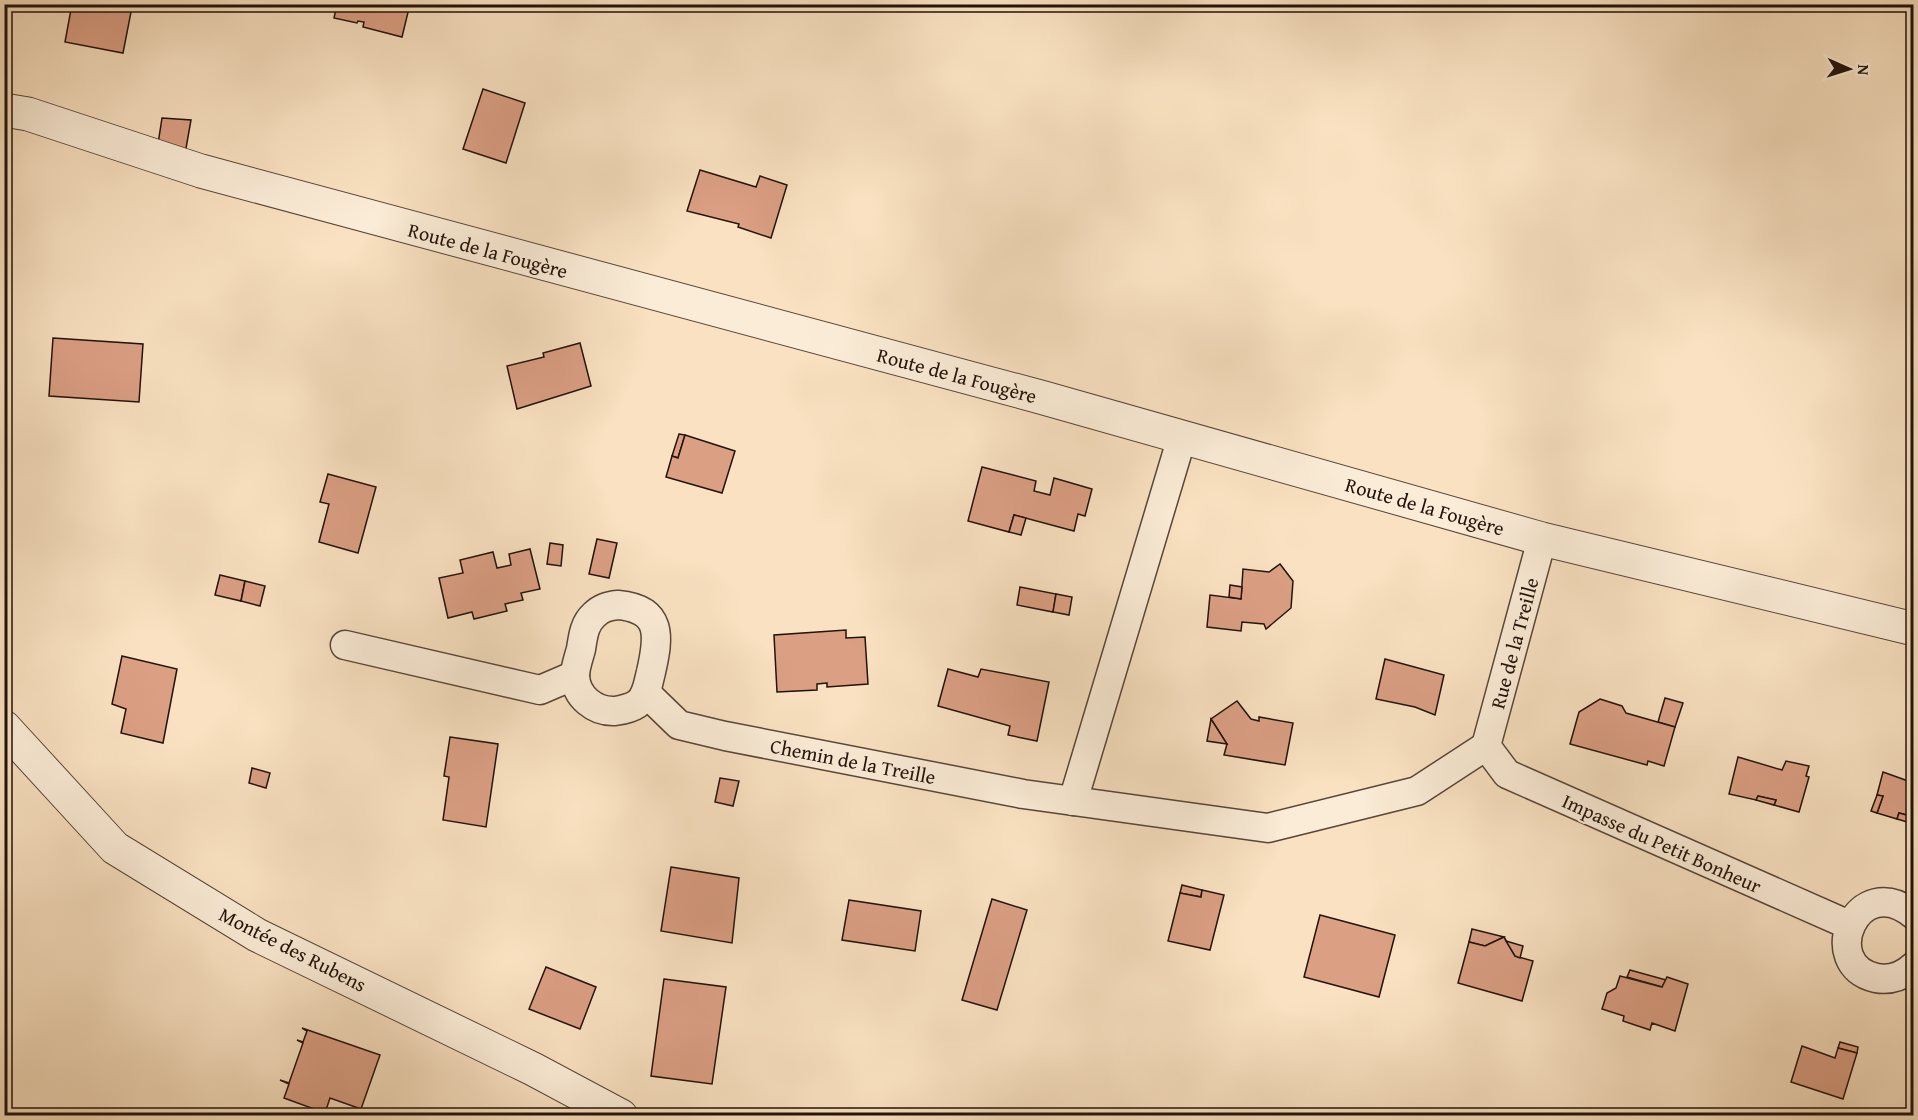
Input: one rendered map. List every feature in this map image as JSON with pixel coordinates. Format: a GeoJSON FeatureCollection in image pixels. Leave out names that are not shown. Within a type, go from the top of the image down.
{"type":"FeatureCollection","features":[{"type":"Feature","properties":{"kind":"street","name":"Route de la Fougère"},"geometry":{"type":"LineString","coordinates":[[4,110],[28,114],[167,162],[1182,437],[1542,539],[1914,629]]}},
{"type":"Feature","properties":{"kind":"street"},"geometry":{"type":"LineString","coordinates":[[1073,801],[1182,437]]}},
{"type":"Feature","properties":{"kind":"street","name":"Rue de la Treille"},"geometry":{"type":"LineString","coordinates":[[1486,746],[1542,539]]}},
{"type":"Feature","properties":{"kind":"street"},"geometry":{"type":"LineString","coordinates":[[633,606],[645,613],[654,624],[658,641],[646,693],[638,704],[628,708],[602,709],[587,703],[581,695],[575,675],[586,624],[605,607],[633,606]]}},
{"type":"Feature","properties":{"kind":"street"},"geometry":{"type":"LineString","coordinates":[[345,645],[540,690],[575,675]]}},
{"type":"Feature","properties":{"kind":"street","name":"Chemin de la Treille"},"geometry":{"type":"LineString","coordinates":[[646,693],[679,725],[1023,794],[1268,828],[1417,791],[1486,746]]}},
{"type":"Feature","properties":{"kind":"street","name":"Montée des Rubens"},"geometry":{"type":"LineString","coordinates":[[4,727],[116,848],[257,935],[533,1069],[621,1116]]}},
{"type":"Feature","properties":{"kind":"street","name":"Impasse du Petit Bonheur"},"geometry":{"type":"LineString","coordinates":[[1486,746],[1507,774],[1850,925]]}},
{"type":"Feature","properties":{"kind":"street"},"geometry":{"type":"LineString","coordinates":[[1911,975],[1883,979],[1860,970],[1847,949],[1850,925],[1867,906],[1892,903],[1914,915]]}},
{"type":"Feature","properties":{"kind":"building"},"geometry":{"type":"Polygon","coordinates":[[[72,4],[132,7],[123,53],[65,42],[72,4]]]}},
{"type":"Feature","properties":{"kind":"building"},"geometry":{"type":"Polygon","coordinates":[[[337,4],[410,4],[402,37],[363,27],[364,22],[358,21],[357,23],[334,18],[337,4]]]}},
{"type":"Feature","properties":{"kind":"building"},"geometry":{"type":"Polygon","coordinates":[[[483,89],[525,103],[506,163],[463,149],[483,89]]]}},
{"type":"Feature","properties":{"kind":"building"},"geometry":{"type":"Polygon","coordinates":[[[162,118],[191,120],[185,154],[158,144],[162,118]]]}},
{"type":"Feature","properties":{"kind":"building"},"geometry":{"type":"Polygon","coordinates":[[[700,170],[756,187],[760,176],[787,185],[771,238],[738,227],[739,224],[687,211],[700,170]]]}},
{"type":"Feature","properties":{"kind":"building"},"geometry":{"type":"Polygon","coordinates":[[[53,338],[143,344],[139,402],[49,396],[53,338]]]}},
{"type":"Feature","properties":{"kind":"building"},"geometry":{"type":"Polygon","coordinates":[[[580,343],[591,386],[517,409],[507,366],[544,357],[543,353],[580,343]]]}},
{"type":"Feature","properties":{"kind":"building"},"geometry":{"type":"Polygon","coordinates":[[[679,434],[685,435],[678,458],[672,456],[679,434]]]}},
{"type":"Feature","properties":{"kind":"building"},"geometry":{"type":"Polygon","coordinates":[[[685,435],[735,451],[722,493],[666,477],[672,456],[678,458],[685,435]]]}},
{"type":"Feature","properties":{"kind":"building"},"geometry":{"type":"Polygon","coordinates":[[[982,467],[1036,481],[1034,491],[1050,495],[1054,478],[1092,489],[1085,516],[1078,514],[1074,531],[1014,515],[1009,532],[968,521],[982,467]]]}},
{"type":"Feature","properties":{"kind":"building"},"geometry":{"type":"Polygon","coordinates":[[[328,474],[376,487],[358,553],[319,542],[329,504],[320,502],[328,474]]]}},
{"type":"Feature","properties":{"kind":"building"},"geometry":{"type":"Polygon","coordinates":[[[1014,515],[1026,518],[1021,535],[1009,532],[1014,515]]]}},
{"type":"Feature","properties":{"kind":"building"},"geometry":{"type":"Polygon","coordinates":[[[597,539],[617,543],[609,578],[589,574],[597,539]]]}},
{"type":"Feature","properties":{"kind":"building"},"geometry":{"type":"Polygon","coordinates":[[[550,543],[563,545],[561,566],[547,564],[550,543]]]}},
{"type":"Feature","properties":{"kind":"building"},"geometry":{"type":"Polygon","coordinates":[[[530,549],[540,589],[521,593],[523,600],[505,604],[507,611],[474,619],[472,612],[448,618],[439,578],[463,573],[460,560],[493,552],[497,568],[511,565],[509,554],[530,549]]]}},
{"type":"Feature","properties":{"kind":"building"},"geometry":{"type":"Polygon","coordinates":[[[1280,564],[1293,581],[1291,608],[1266,629],[1264,624],[1242,622],[1241,631],[1207,627],[1210,595],[1241,599],[1243,569],[1269,572],[1280,564]]]}},
{"type":"Feature","properties":{"kind":"building"},"geometry":{"type":"Polygon","coordinates":[[[220,575],[245,581],[241,601],[215,595],[220,575]]]}},
{"type":"Feature","properties":{"kind":"building"},"geometry":{"type":"Polygon","coordinates":[[[245,581],[265,586],[260,606],[241,601],[245,581]]]}},
{"type":"Feature","properties":{"kind":"building"},"geometry":{"type":"Polygon","coordinates":[[[1230,585],[1242,587],[1241,599],[1229,597],[1230,585]]]}},
{"type":"Feature","properties":{"kind":"building"},"geometry":{"type":"Polygon","coordinates":[[[1020,587],[1056,594],[1053,612],[1017,605],[1020,587]]]}},
{"type":"Feature","properties":{"kind":"building"},"geometry":{"type":"Polygon","coordinates":[[[1056,594],[1072,597],[1069,615],[1053,612],[1056,594]]]}},
{"type":"Feature","properties":{"kind":"building"},"geometry":{"type":"Polygon","coordinates":[[[846,630],[846,638],[865,637],[868,684],[827,687],[827,683],[817,684],[817,690],[777,692],[774,635],[846,630]]]}},
{"type":"Feature","properties":{"kind":"building"},"geometry":{"type":"Polygon","coordinates":[[[122,656],[177,669],[163,743],[121,733],[126,709],[112,704],[122,656]]]}},
{"type":"Feature","properties":{"kind":"building"},"geometry":{"type":"Polygon","coordinates":[[[1385,659],[1444,675],[1435,715],[1415,707],[1376,699],[1385,659]]]}},
{"type":"Feature","properties":{"kind":"building"},"geometry":{"type":"Polygon","coordinates":[[[948,669],[978,677],[981,669],[1049,682],[1037,741],[1008,735],[1010,726],[938,706],[948,669]]]}},
{"type":"Feature","properties":{"kind":"building"},"geometry":{"type":"Polygon","coordinates":[[[1665,698],[1683,703],[1675,727],[1658,722],[1665,698]]]}},
{"type":"Feature","properties":{"kind":"building"},"geometry":{"type":"Polygon","coordinates":[[[1600,699],[1622,706],[1626,713],[1675,727],[1664,766],[1648,761],[1647,765],[1570,744],[1579,712],[1600,699]]]}},
{"type":"Feature","properties":{"kind":"building"},"geometry":{"type":"Polygon","coordinates":[[[1237,701],[1251,719],[1259,721],[1259,717],[1293,723],[1285,765],[1224,755],[1227,744],[1211,719],[1237,701]]]}},
{"type":"Feature","properties":{"kind":"building"},"geometry":{"type":"Polygon","coordinates":[[[1211,719],[1227,744],[1207,741],[1211,719]]]}},
{"type":"Feature","properties":{"kind":"building"},"geometry":{"type":"Polygon","coordinates":[[[450,737],[498,744],[486,827],[443,820],[449,777],[444,776],[450,737]]]}},
{"type":"Feature","properties":{"kind":"building"},"geometry":{"type":"Polygon","coordinates":[[[1738,757],[1782,770],[1786,761],[1809,766],[1806,776],[1809,777],[1799,812],[1774,805],[1776,800],[1758,796],[1756,800],[1729,794],[1738,757]]]}},
{"type":"Feature","properties":{"kind":"building"},"geometry":{"type":"Polygon","coordinates":[[[252,768],[270,773],[266,788],[249,783],[252,768]]]}},
{"type":"Feature","properties":{"kind":"building"},"geometry":{"type":"Polygon","coordinates":[[[1883,772],[1911,782],[1914,776],[1914,817],[1899,813],[1897,819],[1877,813],[1883,796],[1877,795],[1883,772]]]}},
{"type":"Feature","properties":{"kind":"building"},"geometry":{"type":"Polygon","coordinates":[[[720,778],[739,781],[733,806],[715,802],[720,778]]]}},
{"type":"Feature","properties":{"kind":"building"},"geometry":{"type":"Polygon","coordinates":[[[1877,795],[1883,796],[1877,813],[1871,811],[1877,795]]]}},
{"type":"Feature","properties":{"kind":"building"},"geometry":{"type":"Polygon","coordinates":[[[1758,796],[1776,800],[1774,805],[1756,800],[1758,796]]]}},
{"type":"Feature","properties":{"kind":"building"},"geometry":{"type":"Polygon","coordinates":[[[1899,813],[1914,817],[1914,824],[1897,819],[1899,813]]]}},
{"type":"Feature","properties":{"kind":"building"},"geometry":{"type":"Polygon","coordinates":[[[671,867],[739,878],[732,943],[661,931],[671,867]]]}},
{"type":"Feature","properties":{"kind":"building"},"geometry":{"type":"Polygon","coordinates":[[[1182,885],[1202,890],[1201,897],[1180,893],[1182,885]]]}},
{"type":"Feature","properties":{"kind":"building"},"geometry":{"type":"Polygon","coordinates":[[[1202,890],[1224,895],[1210,950],[1168,941],[1180,893],[1201,897],[1202,890]]]}},
{"type":"Feature","properties":{"kind":"building"},"geometry":{"type":"Polygon","coordinates":[[[992,899],[1027,910],[997,1010],[962,1000],[992,899]]]}},
{"type":"Feature","properties":{"kind":"building"},"geometry":{"type":"Polygon","coordinates":[[[849,900],[921,911],[915,951],[842,940],[849,900]]]}},
{"type":"Feature","properties":{"kind":"building"},"geometry":{"type":"Polygon","coordinates":[[[1320,915],[1395,935],[1379,997],[1304,977],[1320,915]]]}},
{"type":"Feature","properties":{"kind":"building"},"geometry":{"type":"Polygon","coordinates":[[[1472,929],[1504,937],[1485,946],[1469,942],[1472,929]]]}},
{"type":"Feature","properties":{"kind":"building"},"geometry":{"type":"Polygon","coordinates":[[[1504,937],[1515,956],[1533,961],[1522,1001],[1458,983],[1469,942],[1485,946],[1504,937]]]}},
{"type":"Feature","properties":{"kind":"building"},"geometry":{"type":"Polygon","coordinates":[[[1506,941],[1523,946],[1520,958],[1515,956],[1506,941]]]}},
{"type":"Feature","properties":{"kind":"building"},"geometry":{"type":"Polygon","coordinates":[[[546,967],[596,987],[580,1029],[529,1009],[546,967]]]}},
{"type":"Feature","properties":{"kind":"building"},"geometry":{"type":"Polygon","coordinates":[[[1630,970],[1666,980],[1662,987],[1627,977],[1630,970]]]}},
{"type":"Feature","properties":{"kind":"building"},"geometry":{"type":"Polygon","coordinates":[[[1620,976],[1662,987],[1667,977],[1688,984],[1675,1031],[1652,1023],[1650,1030],[1623,1021],[1624,1016],[1602,1009],[1607,993],[1616,988],[1620,976]]]}},
{"type":"Feature","properties":{"kind":"building"},"geometry":{"type":"Polygon","coordinates":[[[664,979],[726,987],[712,1084],[651,1076],[664,979]]]}},
{"type":"Feature","properties":{"kind":"building"},"geometry":{"type":"Polygon","coordinates":[[[302,1028],[380,1055],[361,1109],[330,1098],[325,1113],[284,1098],[289,1084],[280,1080],[289,1083],[303,1043],[297,1040],[303,1042],[307,1031],[302,1028]]]}},
{"type":"Feature","properties":{"kind":"building"},"geometry":{"type":"Polygon","coordinates":[[[1840,1042],[1858,1047],[1857,1053],[1838,1048],[1840,1042]]]}},
{"type":"Feature","properties":{"kind":"building"},"geometry":{"type":"Polygon","coordinates":[[[1802,1046],[1835,1058],[1838,1048],[1857,1053],[1843,1099],[1791,1082],[1802,1046]]]}}]}
